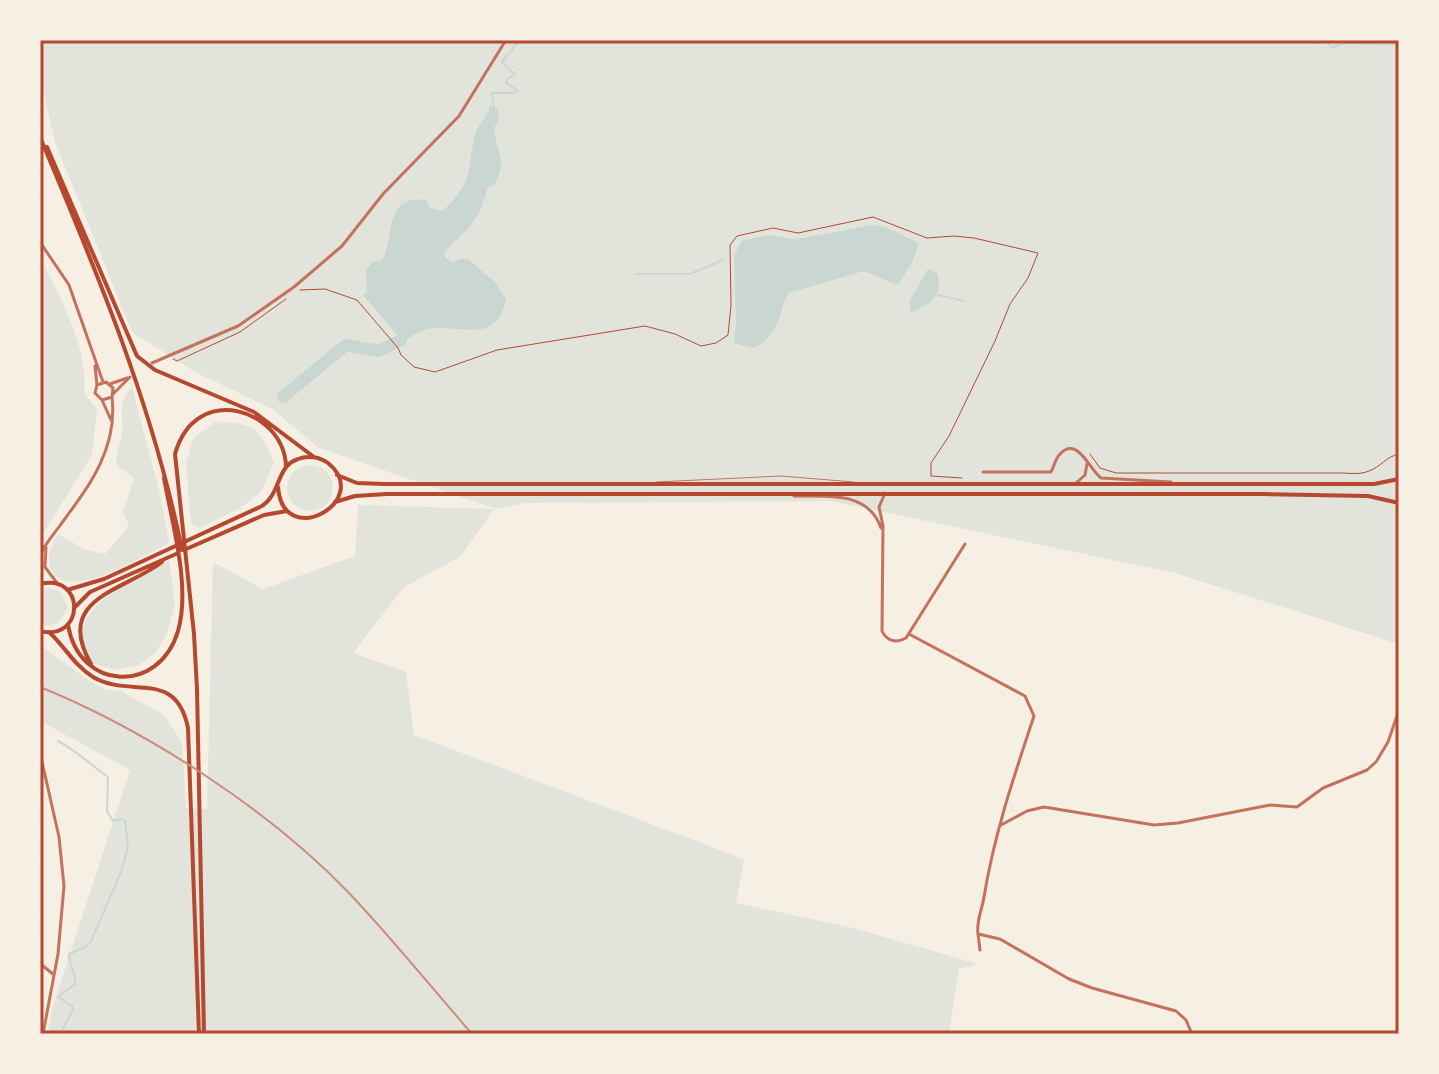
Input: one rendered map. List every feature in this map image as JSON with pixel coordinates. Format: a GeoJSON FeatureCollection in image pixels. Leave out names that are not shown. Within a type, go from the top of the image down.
{"type":"FeatureCollection","features":[{"type":"Feature","properties":{"kind":"main road"},"geometry":{"type":"LineString","coordinates":[[40,136],[102,286],[159,448],[178,526]]}},
{"type":"Feature","properties":{"kind":"main road"},"geometry":{"type":"LineString","coordinates":[[40,136],[54,158],[137,356],[155,370],[254,412],[314,457],[328,463],[337,475],[339,492],[331,509],[317,517],[302,517],[290,511],[281,500],[278,487]]}},
{"type":"Feature","properties":{"kind":"main road"},"geometry":{"type":"LineString","coordinates":[[201,1034],[198,712],[194,634],[178,526],[175,454],[180,441],[196,420],[219,409],[237,411],[259,422],[281,446],[286,467]]}},
{"type":"Feature","properties":{"kind":"main road"},"geometry":{"type":"LineString","coordinates":[[67,590],[104,579],[262,506],[272,498],[286,467],[299,458],[314,457]]}},
{"type":"Feature","properties":{"kind":"main road"},"geometry":{"type":"LineString","coordinates":[[337,475],[357,483],[384,484],[1187,485],[1374,484],[1399,479]]}},
{"type":"Feature","properties":{"kind":"main road"},"geometry":{"type":"LineString","coordinates":[[335,502],[355,496],[387,494],[886,493],[1288,494],[1368,496],[1399,503]]}},
{"type":"Feature","properties":{"kind":"main road"},"geometry":{"type":"LineString","coordinates":[[183,570],[181,619],[170,649],[160,661],[141,675],[125,678],[113,677],[79,656],[73,647],[68,625],[75,607],[90,592],[264,515],[290,511]]}},
{"type":"Feature","properties":{"kind":"main road"},"geometry":{"type":"LineString","coordinates":[[93,667],[80,638],[82,618],[87,609],[105,594],[159,565],[166,558]]}},
{"type":"Feature","properties":{"kind":"main road"},"geometry":{"type":"LineString","coordinates":[[40,584],[58,583],[67,590],[75,607]]}},
{"type":"Feature","properties":{"kind":"main road"},"geometry":{"type":"LineString","coordinates":[[40,631],[50,633],[68,625]]}},
{"type":"Feature","properties":{"kind":"main road"},"geometry":{"type":"LineString","coordinates":[[50,633],[76,664],[94,677],[113,684],[162,690],[177,701],[185,714],[189,733],[201,1034]]}},
{"type":"Feature","properties":{"kind":"street"},"geometry":{"type":"LineString","coordinates":[[152,363],[238,326],[294,287],[342,246],[383,194],[459,116],[506,40]]}},
{"type":"Feature","properties":{"kind":"street"},"geometry":{"type":"LineString","coordinates":[[40,242],[66,280],[103,382]]}},
{"type":"Feature","properties":{"kind":"street"},"geometry":{"type":"LineString","coordinates":[[94,361],[95,393],[102,400],[112,424]]}},
{"type":"Feature","properties":{"kind":"street"},"geometry":{"type":"LineString","coordinates":[[97,385],[130,377],[112,396],[102,400]]}},
{"type":"Feature","properties":{"kind":"street"},"geometry":{"type":"LineString","coordinates":[[40,555],[96,475],[107,450],[112,424],[110,384]]}},
{"type":"Feature","properties":{"kind":"street"},"geometry":{"type":"LineString","coordinates":[[983,472],[1051,472],[1061,453],[1069,450],[1079,452],[1096,475],[1106,479],[1187,485]]}},
{"type":"Feature","properties":{"kind":"street"},"geometry":{"type":"LineString","coordinates":[[1074,484],[1085,475],[1088,461]]}},
{"type":"Feature","properties":{"kind":"street"},"geometry":{"type":"LineString","coordinates":[[762,493],[857,500],[876,516],[882,535]]}},
{"type":"Feature","properties":{"kind":"street"},"geometry":{"type":"LineString","coordinates":[[886,493],[879,507],[882,631],[892,641],[904,639],[909,634],[965,544]]}},
{"type":"Feature","properties":{"kind":"street"},"geometry":{"type":"LineString","coordinates":[[47,543],[45,567],[50,577],[58,583]]}},
{"type":"Feature","properties":{"kind":"street"},"geometry":{"type":"LineString","coordinates":[[909,634],[1025,696],[1034,716],[986,875],[977,926],[980,950]]}},
{"type":"Feature","properties":{"kind":"street"},"geometry":{"type":"LineString","coordinates":[[998,827],[1027,811],[1044,807],[1154,825],[1270,805],[1297,807],[1323,788],[1367,770],[1376,762],[1388,742],[1399,710]]}},
{"type":"Feature","properties":{"kind":"street"},"geometry":{"type":"LineString","coordinates":[[40,753],[59,837],[64,886],[63,920],[43,1034]]}},
{"type":"Feature","properties":{"kind":"street"},"geometry":{"type":"LineString","coordinates":[[978,934],[1000,939],[1069,979],[1092,988],[1176,1011],[1186,1020],[1192,1034]]}},
{"type":"Feature","properties":{"kind":"street"},"geometry":{"type":"LineString","coordinates":[[40,959],[53,974]]}},
{"type":"Feature","properties":{"kind":"street"},"geometry":{"type":"LineString","coordinates":[[40,998],[48,999]]}},
{"type":"Feature","properties":{"kind":"path"},"geometry":{"type":"LineString","coordinates":[[297,290],[325,289],[357,300],[401,355],[414,367],[435,372],[497,350],[645,326],[675,334],[701,346],[716,343],[728,335],[730,245],[737,236],[773,228],[798,233],[873,217],[927,238],[974,238],[1038,253],[1028,278],[1010,304],[949,436],[931,463],[931,476],[970,478]]}},
{"type":"Feature","properties":{"kind":"path"},"geometry":{"type":"LineString","coordinates":[[1079,452],[1089,453],[1100,468],[1116,473],[1365,473],[1388,457],[1399,454]]}},
{"type":"Feature","properties":{"kind":"shaded area"},"geometry":{"type":"Polygon","coordinates":[[[44,40],[1399,40],[1399,644],[1175,573],[831,501],[526,503],[496,509],[319,448],[272,409],[195,372],[132,332],[55,142],[40,77],[44,40]]]}},
{"type":"Feature","properties":{"kind":"shaded area"},"geometry":{"type":"Polygon","coordinates":[[[490,105],[498,109],[499,120],[494,128],[501,161],[499,175],[495,184],[488,187],[481,209],[470,227],[445,251],[445,257],[453,263],[468,259],[496,283],[506,300],[501,315],[484,328],[426,329],[403,342],[363,295],[367,292],[366,269],[373,262],[382,260],[393,220],[403,204],[426,200],[430,208],[443,211],[454,200],[465,182],[476,132],[490,105]]]}},
{"type":"Feature","properties":{"kind":"shaded area"},"geometry":{"type":"Polygon","coordinates":[[[872,225],[885,227],[919,243],[912,263],[899,283],[896,285],[864,271],[788,293],[773,332],[762,344],[753,348],[734,343],[734,256],[741,241],[769,235],[793,239],[872,225]]]}},
{"type":"Feature","properties":{"kind":"shaded area"},"geometry":{"type":"Polygon","coordinates":[[[40,259],[72,324],[85,378],[84,393],[97,409],[92,455],[41,537],[40,360],[43,354],[40,352],[40,259]]]}},
{"type":"Feature","properties":{"kind":"shaded area"},"geometry":{"type":"Polygon","coordinates":[[[928,269],[937,273],[937,293],[930,302],[911,312],[909,302],[928,269]]]}},
{"type":"Feature","properties":{"kind":"shaded area"},"geometry":{"type":"Polygon","coordinates":[[[132,387],[159,490],[169,543],[108,574],[73,582],[60,579],[51,569],[49,560],[58,534],[86,550],[105,554],[129,526],[123,512],[134,478],[117,466],[116,457],[122,435],[122,405],[132,387]]]}},
{"type":"Feature","properties":{"kind":"shaded area"},"geometry":{"type":"Polygon","coordinates":[[[215,422],[254,429],[265,442],[274,463],[261,492],[239,509],[199,528],[191,524],[186,464],[193,439],[215,422]]]}},
{"type":"Feature","properties":{"kind":"shaded area"},"geometry":{"type":"Polygon","coordinates":[[[310,465],[326,472],[333,488],[326,504],[310,511],[294,504],[287,488],[294,472],[310,465]]]}},
{"type":"Feature","properties":{"kind":"shaded area"},"geometry":{"type":"Polygon","coordinates":[[[358,505],[494,509],[461,556],[403,588],[353,653],[406,672],[414,735],[744,859],[736,903],[849,927],[978,964],[959,969],[949,1034],[47,1034],[54,1003],[130,770],[40,721],[40,645],[91,682],[107,690],[121,691],[164,715],[182,742],[186,808],[207,809],[213,562],[263,589],[355,556],[358,505]]]}},
{"type":"Feature","properties":{"kind":"shaded area"},"geometry":{"type":"Polygon","coordinates":[[[169,561],[175,604],[167,634],[155,653],[139,665],[116,670],[94,664],[81,648],[84,626],[91,612],[122,586],[169,561]]]}},
{"type":"Feature","properties":{"kind":"shaded area"},"geometry":{"type":"Polygon","coordinates":[[[40,590],[60,591],[68,607],[59,623],[48,626],[40,624],[40,590]]]}},
{"type":"Feature","properties":{"kind":"waterway"},"geometry":{"type":"LineString","coordinates":[[494,107],[492,93],[518,91],[506,83],[515,74],[502,62],[520,40]]}},
{"type":"Feature","properties":{"kind":"waterway"},"geometry":{"type":"LineString","coordinates":[[1305,40],[1313,43],[1327,41],[1332,48],[1344,43],[1399,44]]}},
{"type":"Feature","properties":{"kind":"waterway"},"geometry":{"type":"LineString","coordinates":[[637,274],[690,274],[723,260]]}},
{"type":"Feature","properties":{"kind":"waterway"},"geometry":{"type":"LineString","coordinates":[[938,295],[964,301]]}},
{"type":"Feature","properties":{"kind":"waterway"},"geometry":{"type":"LineString","coordinates":[[283,397],[346,345],[379,351],[401,340]]}},
{"type":"Feature","properties":{"kind":"waterway"},"geometry":{"type":"LineString","coordinates":[[58,741],[108,777],[107,811],[113,821],[125,821],[128,848],[91,941],[69,954],[75,984],[58,997],[73,1010],[60,1034]]}},
{"type":"Feature","properties":{"kind":"railway"},"geometry":{"type":"LineString","coordinates":[[40,687],[163,749],[204,774],[281,831],[348,892],[472,1034]]}}]}
